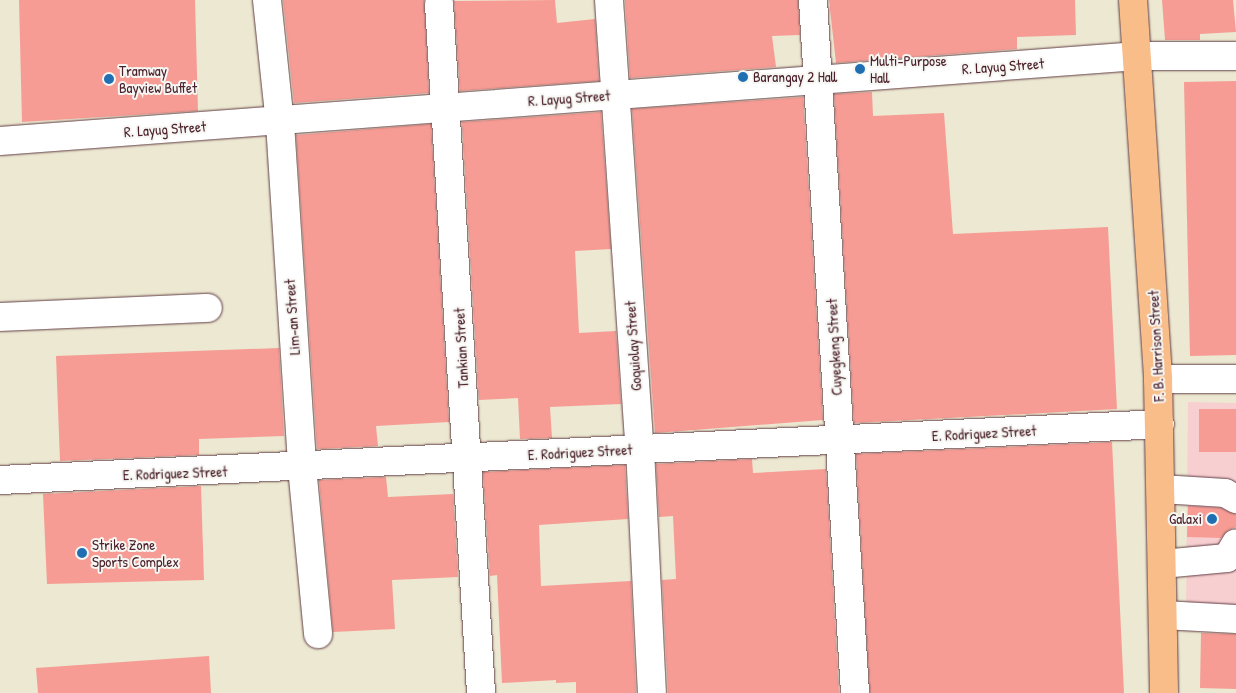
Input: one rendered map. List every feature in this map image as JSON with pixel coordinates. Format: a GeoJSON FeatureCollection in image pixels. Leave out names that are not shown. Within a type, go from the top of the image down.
{"type":"FeatureCollection","features":[{"type":"Feature","properties":{"kind":"main road","name":"F. B. Harrison Street"},"geometry":{"type":"LineString","coordinates":[[1133,0],[1158,379],[1164,693]]}},
{"type":"Feature","properties":{"kind":"street","name":"Lim-an Street"},"geometry":{"type":"LineString","coordinates":[[267,0],[280,122],[302,468],[318,634]]}},
{"type":"Feature","properties":{"kind":"street","name":"Goquiolay Street"},"geometry":{"type":"LineString","coordinates":[[609,0],[640,449],[652,693]]}},
{"type":"Feature","properties":{"kind":"street","name":"Cuyegkeng Street"},"geometry":{"type":"LineString","coordinates":[[813,0],[855,693]]}},
{"type":"Feature","properties":{"kind":"street","name":"Tankian Street"},"geometry":{"type":"LineString","coordinates":[[439,4],[447,108],[481,693]]}},
{"type":"Feature","properties":{"kind":"street","name":"R. Layug Street"},"geometry":{"type":"LineString","coordinates":[[0,142],[1138,56],[1236,56]]}},
{"type":"Feature","properties":{"kind":"street"},"geometry":{"type":"LineString","coordinates":[[0,316],[208,308]]}},
{"type":"Feature","properties":{"kind":"street"},"geometry":{"type":"LineString","coordinates":[[1158,379],[1236,379]]}},
{"type":"Feature","properties":{"kind":"street","name":"E. Rodriguez Street"},"geometry":{"type":"LineString","coordinates":[[0,480],[302,468],[467,457],[1160,424]]}},
{"type":"Feature","properties":{"kind":"street"},"geometry":{"type":"LineString","coordinates":[[1161,489],[1224,493],[1236,499]]}},
{"type":"Feature","properties":{"kind":"street"},"geometry":{"type":"LineString","coordinates":[[1162,564],[1227,558],[1236,543]]}},
{"type":"Feature","properties":{"kind":"street"},"geometry":{"type":"LineString","coordinates":[[1163,615],[1236,618]]}},
{"type":"Feature","properties":{"kind":"shaded area"},"geometry":{"type":"Polygon","coordinates":[[[1188,402],[1236,403],[1236,613],[1186,613],[1188,402]]]}},
{"type":"Feature","properties":{"kind":"building","name":"Tramway Bayview Buffet"},"geometry":{"type":"Polygon","coordinates":[[[19,0],[195,0],[198,111],[22,122],[19,0]]]}},
{"type":"Feature","properties":{"kind":"building"},"geometry":{"type":"Polygon","coordinates":[[[283,0],[424,0],[429,93],[294,103],[283,0]]]}},
{"type":"Feature","properties":{"kind":"building"},"geometry":{"type":"Polygon","coordinates":[[[555,0],[557,23],[595,19],[599,81],[460,91],[454,1],[555,0]]]}},
{"type":"Feature","properties":{"kind":"building"},"geometry":{"type":"Polygon","coordinates":[[[625,0],[798,0],[800,35],[772,36],[776,67],[630,78],[625,0]]]}},
{"type":"Feature","properties":{"kind":"building"},"geometry":{"type":"Polygon","coordinates":[[[829,0],[1075,0],[1076,35],[1017,37],[1017,49],[836,63],[829,0]]]}},
{"type":"Feature","properties":{"kind":"building"},"geometry":{"type":"Polygon","coordinates":[[[1162,0],[1233,0],[1236,32],[1200,34],[1200,40],[1165,40],[1162,0]]]}},
{"type":"Feature","properties":{"kind":"building"},"geometry":{"type":"Polygon","coordinates":[[[1236,81],[1236,355],[1190,356],[1184,82],[1236,81]]]}},
{"type":"Feature","properties":{"kind":"building"},"geometry":{"type":"Polygon","coordinates":[[[872,92],[873,116],[944,113],[953,234],[1108,227],[1117,409],[854,423],[834,94],[872,92]]]}},
{"type":"Feature","properties":{"kind":"building"},"geometry":{"type":"Polygon","coordinates":[[[803,97],[823,420],[655,433],[632,109],[803,97]]]}},
{"type":"Feature","properties":{"kind":"building"},"geometry":{"type":"Polygon","coordinates":[[[601,112],[611,249],[575,251],[579,333],[616,331],[621,404],[550,407],[552,438],[520,439],[518,398],[479,400],[462,122],[601,112]]]}},
{"type":"Feature","properties":{"kind":"building"},"geometry":{"type":"Polygon","coordinates":[[[431,124],[449,422],[376,426],[378,446],[317,449],[296,135],[431,124]]]}},
{"type":"Feature","properties":{"kind":"building"},"geometry":{"type":"Polygon","coordinates":[[[279,348],[284,436],[199,439],[199,455],[60,461],[56,356],[279,348]]]}},
{"type":"Feature","properties":{"kind":"building"},"geometry":{"type":"Polygon","coordinates":[[[1199,409],[1236,409],[1236,452],[1199,452],[1199,409]]]}},
{"type":"Feature","properties":{"kind":"building"},"geometry":{"type":"Polygon","coordinates":[[[1112,442],[1124,693],[870,693],[856,454],[1112,442]]]}},
{"type":"Feature","properties":{"kind":"building"},"geometry":{"type":"Polygon","coordinates":[[[752,459],[753,473],[826,469],[839,693],[668,693],[662,580],[676,579],[673,516],[659,517],[656,464],[752,459]]]}},
{"type":"Feature","properties":{"kind":"building"},"geometry":{"type":"Polygon","coordinates":[[[625,465],[628,519],[539,525],[541,586],[631,581],[636,693],[576,693],[576,682],[556,683],[556,680],[502,683],[497,575],[490,576],[483,472],[625,465]]]}},
{"type":"Feature","properties":{"kind":"building"},"geometry":{"type":"Polygon","coordinates":[[[386,477],[388,497],[453,494],[458,577],[392,580],[395,629],[333,632],[319,480],[386,477]]]}},
{"type":"Feature","properties":{"kind":"building"},"geometry":{"type":"Polygon","coordinates":[[[201,486],[204,580],[47,584],[43,494],[201,486]]]}},
{"type":"Feature","properties":{"kind":"building","name":"Galaxi"},"geometry":{"type":"Polygon","coordinates":[[[1188,506],[1221,508],[1236,515],[1236,527],[1228,530],[1221,538],[1187,537],[1188,506]]]}},
{"type":"Feature","properties":{"kind":"building"},"geometry":{"type":"Polygon","coordinates":[[[1201,633],[1236,634],[1236,689],[1200,688],[1201,633]]]}},
{"type":"Feature","properties":{"kind":"building"},"geometry":{"type":"Polygon","coordinates":[[[209,656],[211,693],[38,693],[36,668],[209,656]]]}},
{"type":"Feature","properties":{"kind":"place","name":"Multi-Purpose Hall"},"geometry":{"type":"Point","coordinates":[860,69]}},
{"type":"Feature","properties":{"kind":"place","name":"Barangay 2 Hall"},"geometry":{"type":"Point","coordinates":[743,77]}},
{"type":"Feature","properties":{"kind":"place","name":"Tramway Bayview Buffet"},"geometry":{"type":"Point","coordinates":[109,79]}},
{"type":"Feature","properties":{"kind":"place","name":"Galaxi"},"geometry":{"type":"Point","coordinates":[1212,519]}},
{"type":"Feature","properties":{"kind":"place","name":"Strike Zone Sports Complex"},"geometry":{"type":"Point","coordinates":[82,553]}}]}
